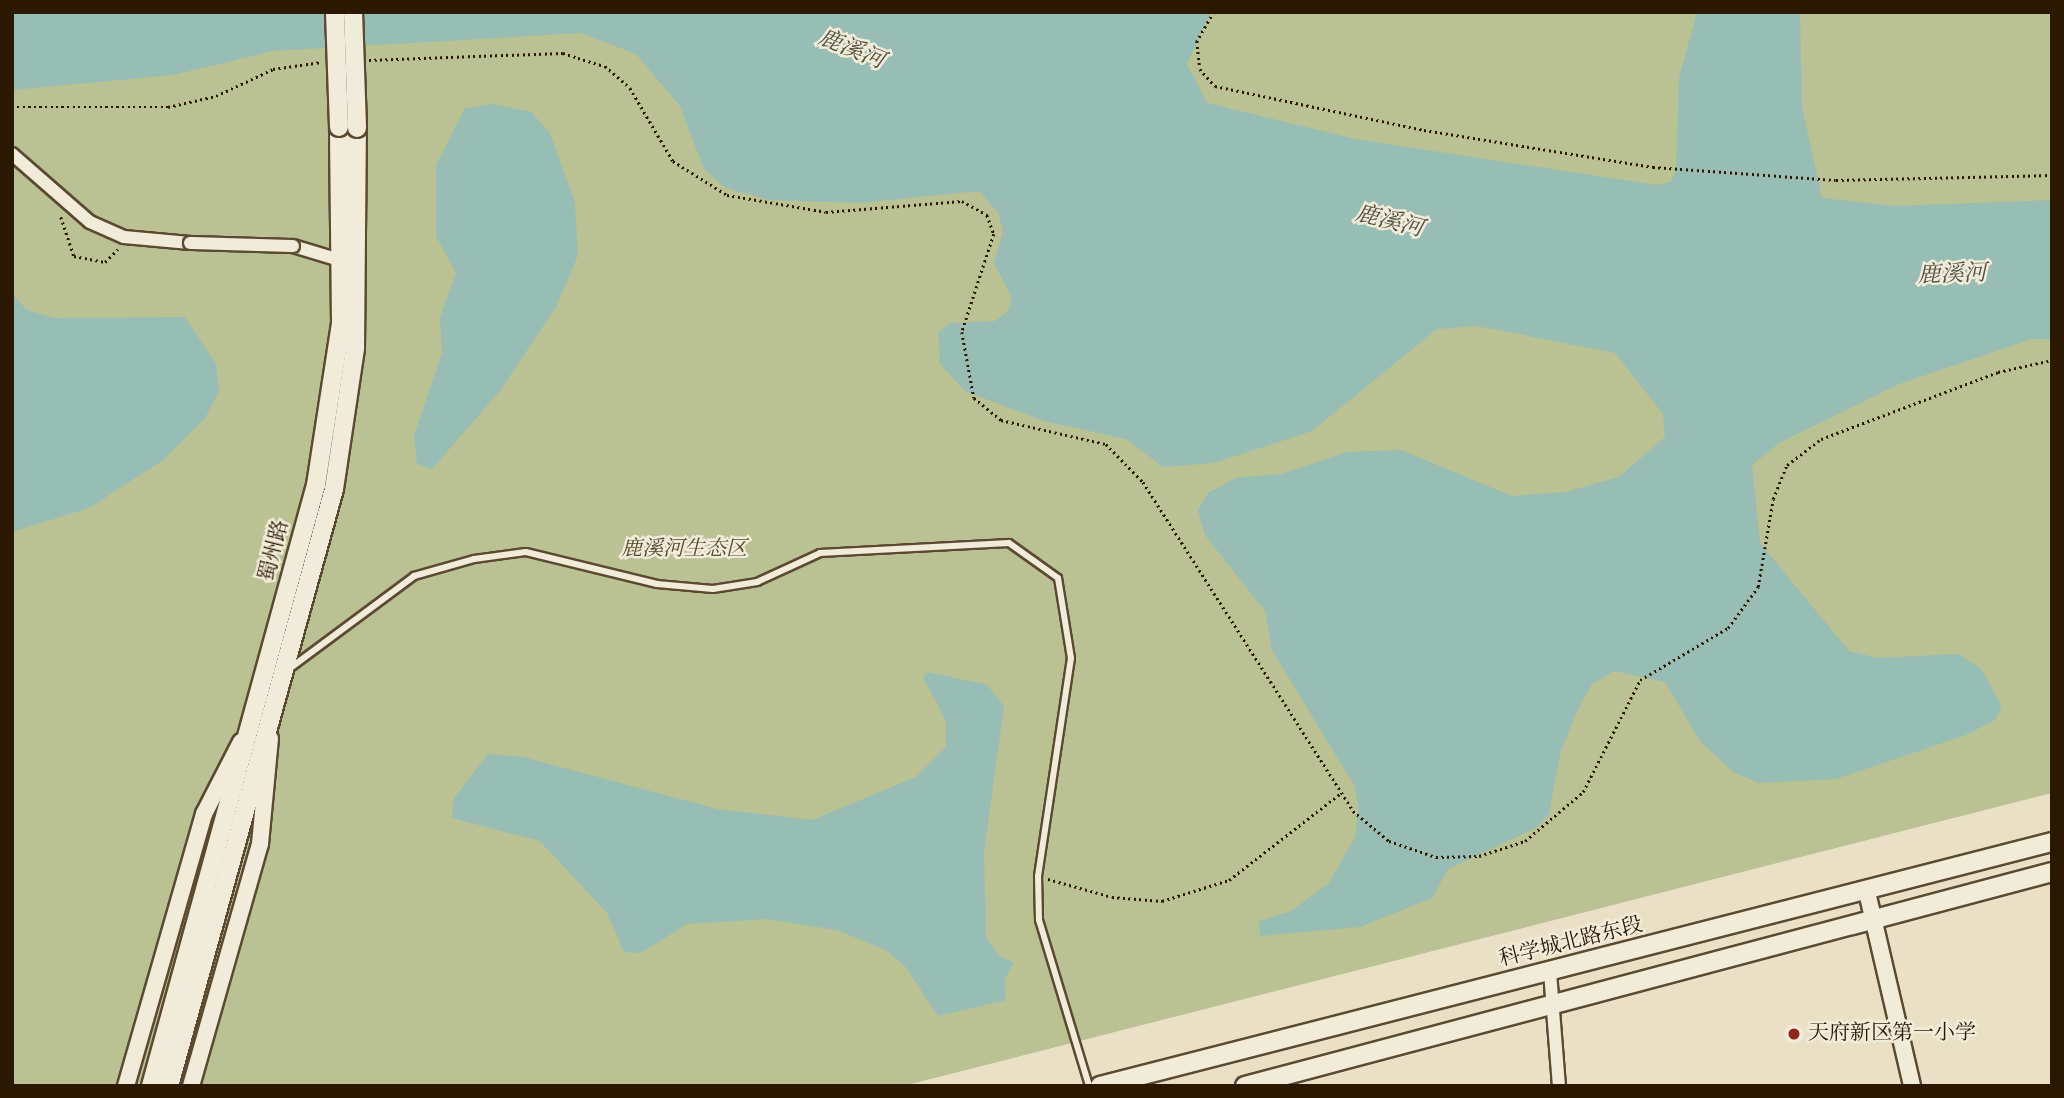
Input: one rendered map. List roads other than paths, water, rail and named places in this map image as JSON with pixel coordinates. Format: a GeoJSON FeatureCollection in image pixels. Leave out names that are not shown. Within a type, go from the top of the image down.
{"type":"FeatureCollection","features":[{"type":"Feature","properties":{"kind":"main road","name":"蜀州路"},"geometry":{"type":"LineString","coordinates":[[169,1086],[287,670],[348,415],[359,274],[348,127],[335,12]]}},
{"type":"Feature","properties":{"kind":"main road","name":"蜀州路"},"geometry":{"type":"LineString","coordinates":[[151,1086],[316,485],[341,324],[353,12]]}},
{"type":"Feature","properties":{"kind":"main road","name":"科学城北路东段"},"geometry":{"type":"LineString","coordinates":[[1100,1086],[1867,892],[2052,842]]}},
{"type":"Feature","properties":{"kind":"main road"},"geometry":{"type":"LineString","coordinates":[[1245,1086],[1557,1008],[2052,872]]}},
{"type":"Feature","properties":{"kind":"street"},"geometry":{"type":"LineString","coordinates":[[12,154],[45,177],[55,194],[124,237],[190,243],[293,246],[342,261]]}},
{"type":"Feature","properties":{"kind":"street"},"geometry":{"type":"LineString","coordinates":[[126,1086],[204,814],[253,718]]}},
{"type":"Feature","properties":{"kind":"street"},"geometry":{"type":"LineString","coordinates":[[191,1086],[260,844],[272,723]]}},
{"type":"Feature","properties":{"kind":"street"},"geometry":{"type":"LineString","coordinates":[[1867,892],[1912,1086]]}},
{"type":"Feature","properties":{"kind":"street"},"geometry":{"type":"LineString","coordinates":[[1550,972],[1557,1008],[1559,1086]]}},
{"type":"Feature","properties":{"kind":"lane"},"geometry":{"type":"LineString","coordinates":[[287,670],[414,576],[474,559],[526,552],[657,584],[713,589],[757,582],[820,553],[1009,543],[1058,578],[1071,658],[1038,876],[1051,974],[1089,1086]]}},
{"type":"Feature","properties":{"kind":"water","name":"鹿溪河"},"geometry":{"type":"Polygon","coordinates":[[[12,12],[1211,12],[1187,64],[1207,103],[1355,139],[1656,185],[1671,182],[1676,170],[1679,78],[1697,12],[1800,12],[1802,107],[1822,198],[1894,206],[2052,200],[2052,339],[2032,339],[1899,384],[1779,443],[1752,465],[1760,543],[1849,651],[1878,658],[1959,654],[1982,670],[2002,707],[1995,720],[1966,735],[1836,779],[1759,783],[1733,772],[1700,741],[1665,682],[1614,671],[1592,684],[1577,711],[1560,754],[1549,814],[1536,828],[1448,869],[1432,898],[1360,927],[1260,936],[1259,921],[1291,911],[1329,883],[1355,837],[1359,808],[1354,785],[1272,650],[1265,611],[1205,535],[1198,510],[1208,493],[1236,478],[1281,474],[1347,452],[1401,450],[1512,496],[1565,492],[1619,477],[1665,437],[1663,414],[1615,353],[1477,326],[1437,329],[1312,431],[1214,463],[1163,467],[1126,439],[1044,421],[965,391],[940,364],[938,333],[950,323],[995,321],[1008,311],[1012,297],[994,264],[1003,231],[998,212],[979,191],[858,203],[770,200],[726,188],[704,169],[680,106],[636,54],[581,33],[272,51],[173,75],[12,90],[12,12]]]}},
{"type":"Feature","properties":{"kind":"water"},"geometry":{"type":"Polygon","coordinates":[[[493,104],[531,112],[550,133],[575,203],[578,255],[557,305],[499,392],[432,469],[417,464],[414,436],[442,353],[440,318],[456,273],[436,236],[436,166],[465,108],[493,104]]]}},
{"type":"Feature","properties":{"kind":"water"},"geometry":{"type":"Polygon","coordinates":[[[12,294],[27,310],[54,318],[185,317],[216,364],[219,391],[205,418],[163,460],[89,508],[12,532],[12,294]]]}},
{"type":"Feature","properties":{"kind":"water"},"geometry":{"type":"Polygon","coordinates":[[[928,672],[987,685],[1004,706],[984,852],[986,937],[999,956],[1014,963],[1004,980],[1006,1000],[938,1016],[906,967],[886,950],[837,930],[767,919],[687,924],[641,953],[624,952],[607,913],[540,841],[452,818],[454,798],[488,754],[523,757],[717,809],[812,820],[916,777],[946,747],[946,721],[923,677],[928,672]]]}},
{"type":"Feature","properties":{"kind":"place","name":"天府新区第一小学"},"geometry":{"type":"Point","coordinates":[1794,1034]}},
{"type":"Feature","properties":{"kind":"park label","name":"鹿溪河生态区"},"geometry":{"type":"Point","coordinates":[684,550]}}]}
